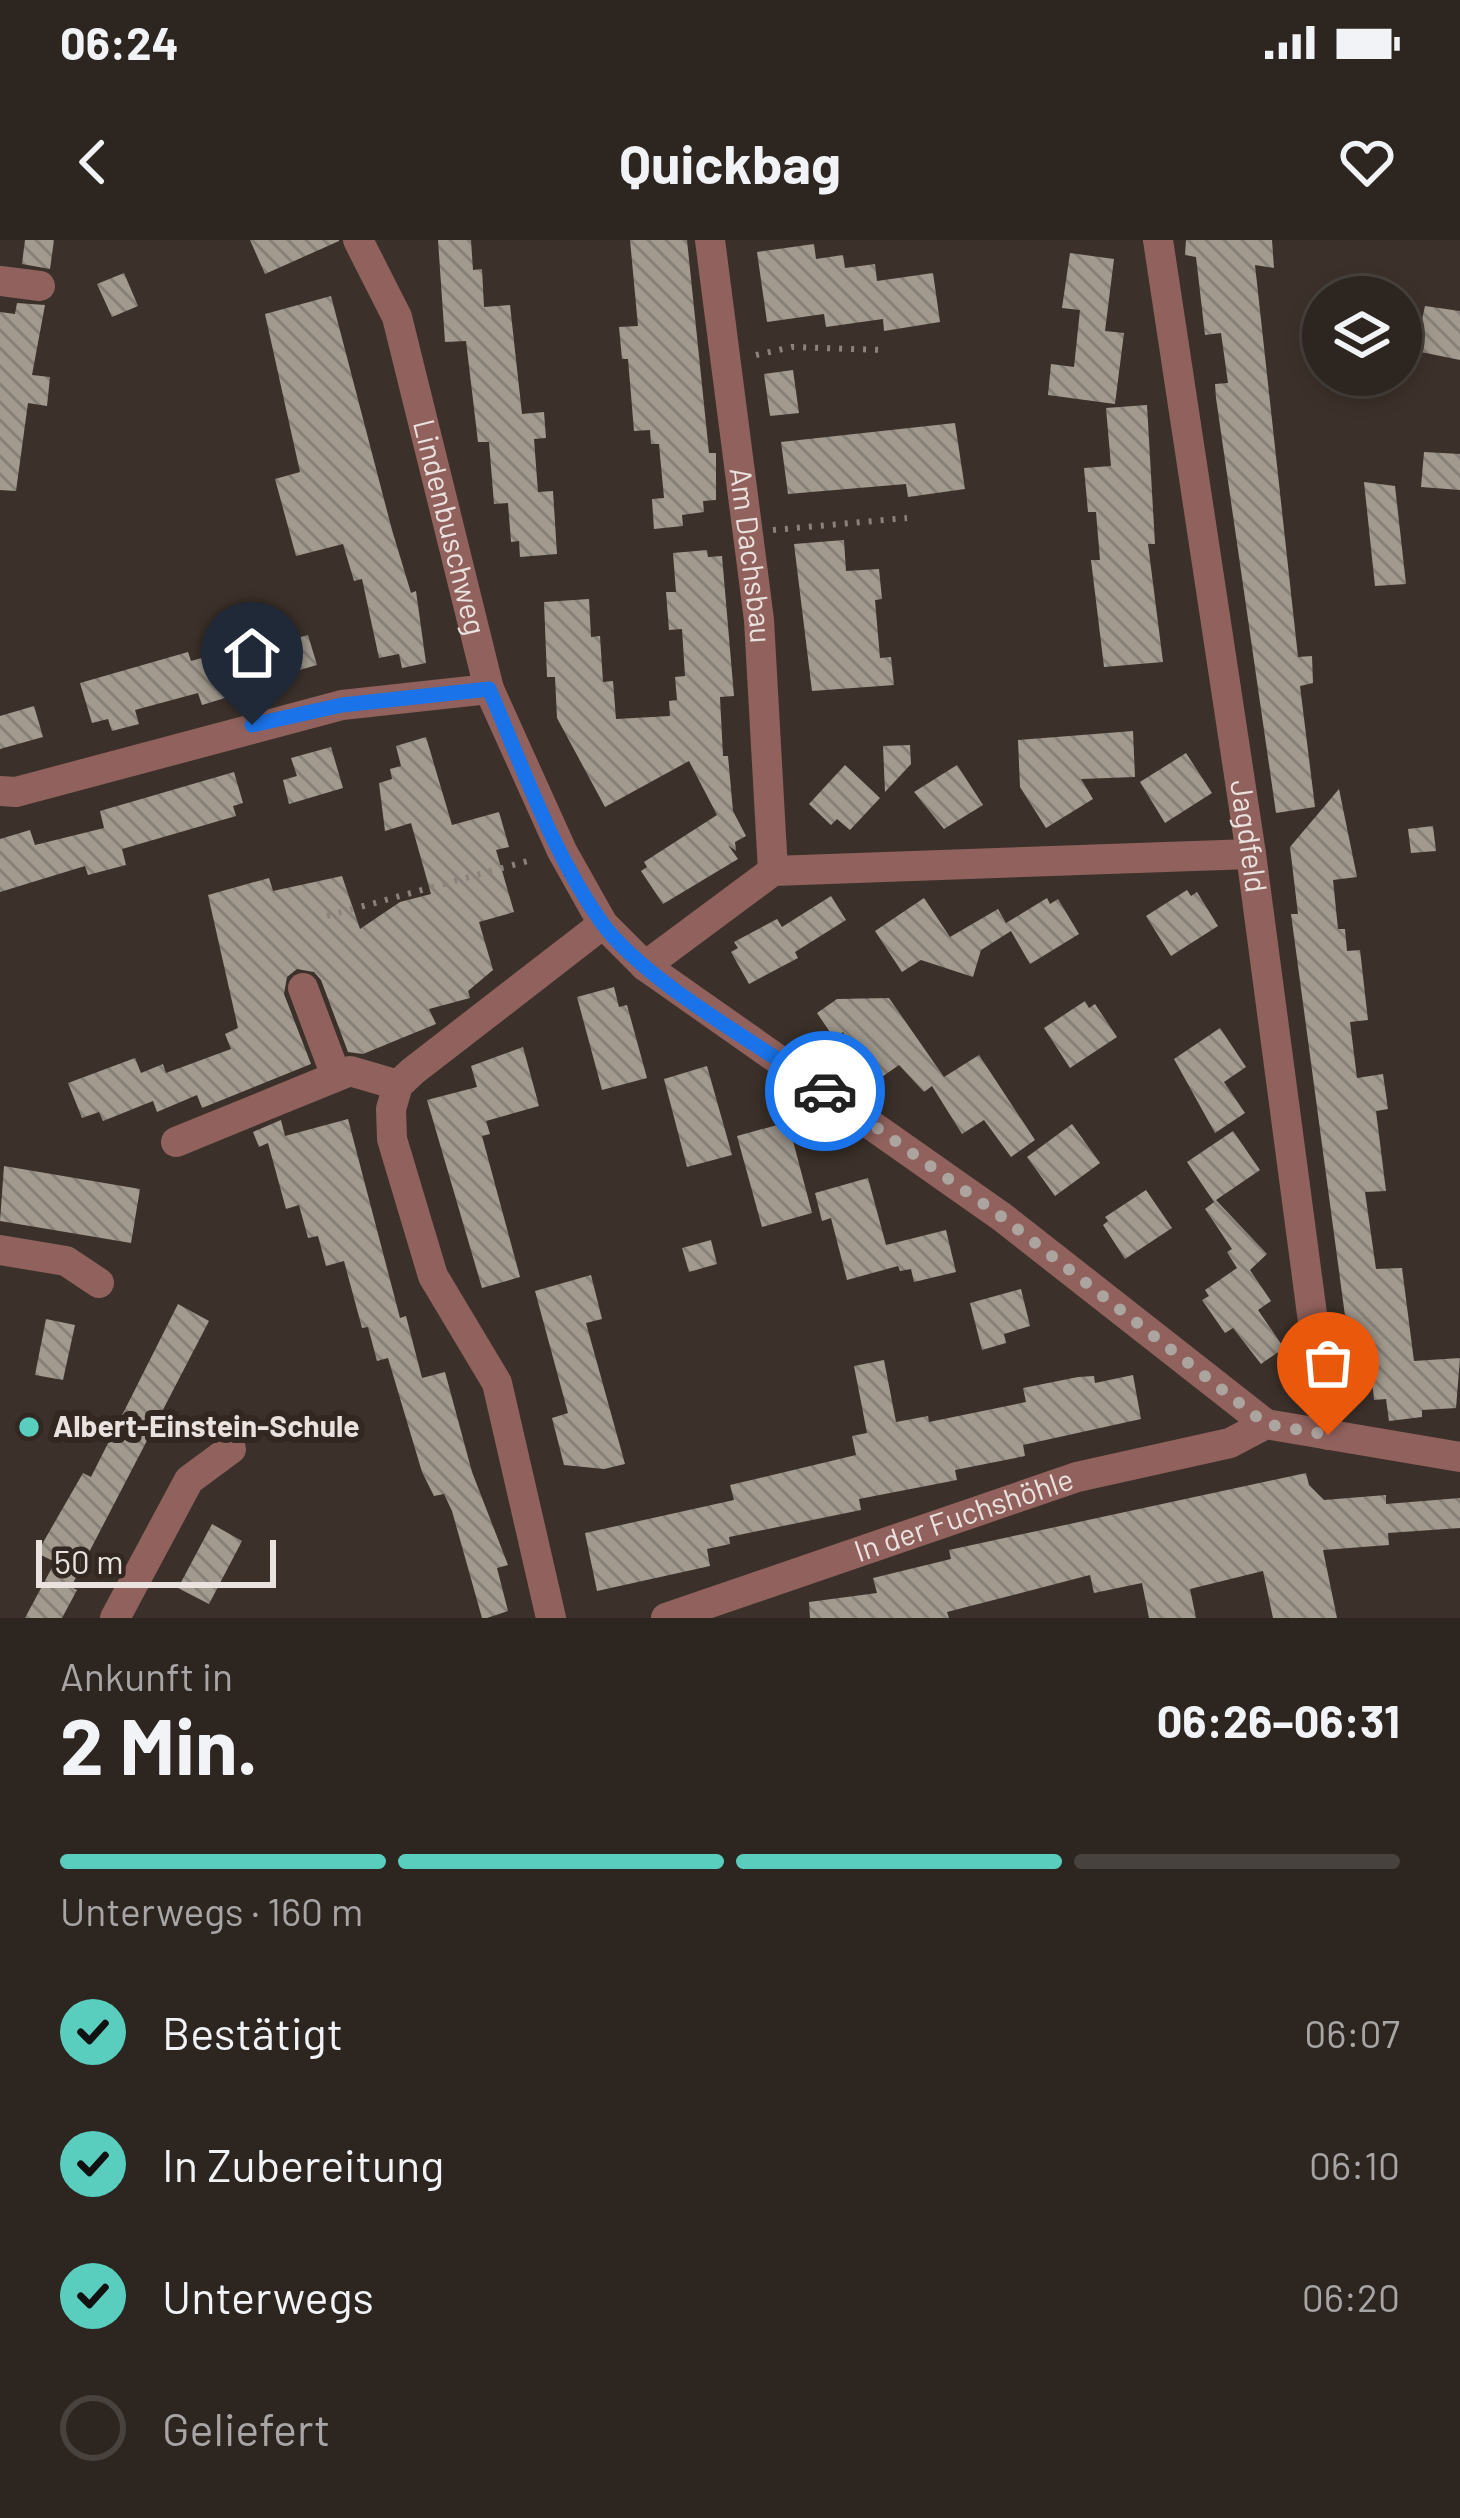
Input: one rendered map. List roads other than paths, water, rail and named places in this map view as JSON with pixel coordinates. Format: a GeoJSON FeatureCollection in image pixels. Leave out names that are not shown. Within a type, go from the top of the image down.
{"type":"FeatureCollection","features":[{"type":"Feature","properties":{"kind":"street","name":"Lindenbuschweg"},"geometry":{"type":"LineString","coordinates":[[358,240],[397,317],[489,689],[562,851],[603,925],[645,966],[1002,1217],[1266,1424],[1460,1457]]}},
{"type":"Feature","properties":{"kind":"street","name":"Am Dachsbau"},"geometry":{"type":"LineString","coordinates":[[710,240],[748,532],[773,871]]}},
{"type":"Feature","properties":{"kind":"street","name":"Jagdfeld"},"geometry":{"type":"LineString","coordinates":[[1158,240],[1251,854],[1328,1435]]}},
{"type":"Feature","properties":{"kind":"street"},"geometry":{"type":"LineString","coordinates":[[0,281],[40,286]]}},
{"type":"Feature","properties":{"kind":"street"},"geometry":{"type":"LineString","coordinates":[[0,791],[16,792],[342,705],[489,689]]}},
{"type":"Feature","properties":{"kind":"street"},"geometry":{"type":"LineString","coordinates":[[645,966],[773,871],[1251,854]]}},
{"type":"Feature","properties":{"kind":"street"},"geometry":{"type":"LineString","coordinates":[[551,1618],[496,1383],[433,1276],[392,1139],[398,1085],[603,925]]}},
{"type":"Feature","properties":{"kind":"street"},"geometry":{"type":"LineString","coordinates":[[303,988],[336,1076]]}},
{"type":"Feature","properties":{"kind":"street"},"geometry":{"type":"LineString","coordinates":[[176,1142],[350,1071],[398,1085]]}},
{"type":"Feature","properties":{"kind":"street"},"geometry":{"type":"LineString","coordinates":[[0,1250],[67,1261],[99,1283]]}},
{"type":"Feature","properties":{"kind":"street","name":"In der Fuchshöhle"},"geometry":{"type":"LineString","coordinates":[[666,1618],[1077,1477],[1230,1443],[1266,1424]]}},
{"type":"Feature","properties":{"kind":"street"},"geometry":{"type":"LineString","coordinates":[[115,1618],[189,1480],[231,1449]]}},
{"type":"Feature","properties":{"kind":"place","name":"Albert-Einstein-Schule"},"geometry":{"type":"Point","coordinates":[29,1427]}}]}
